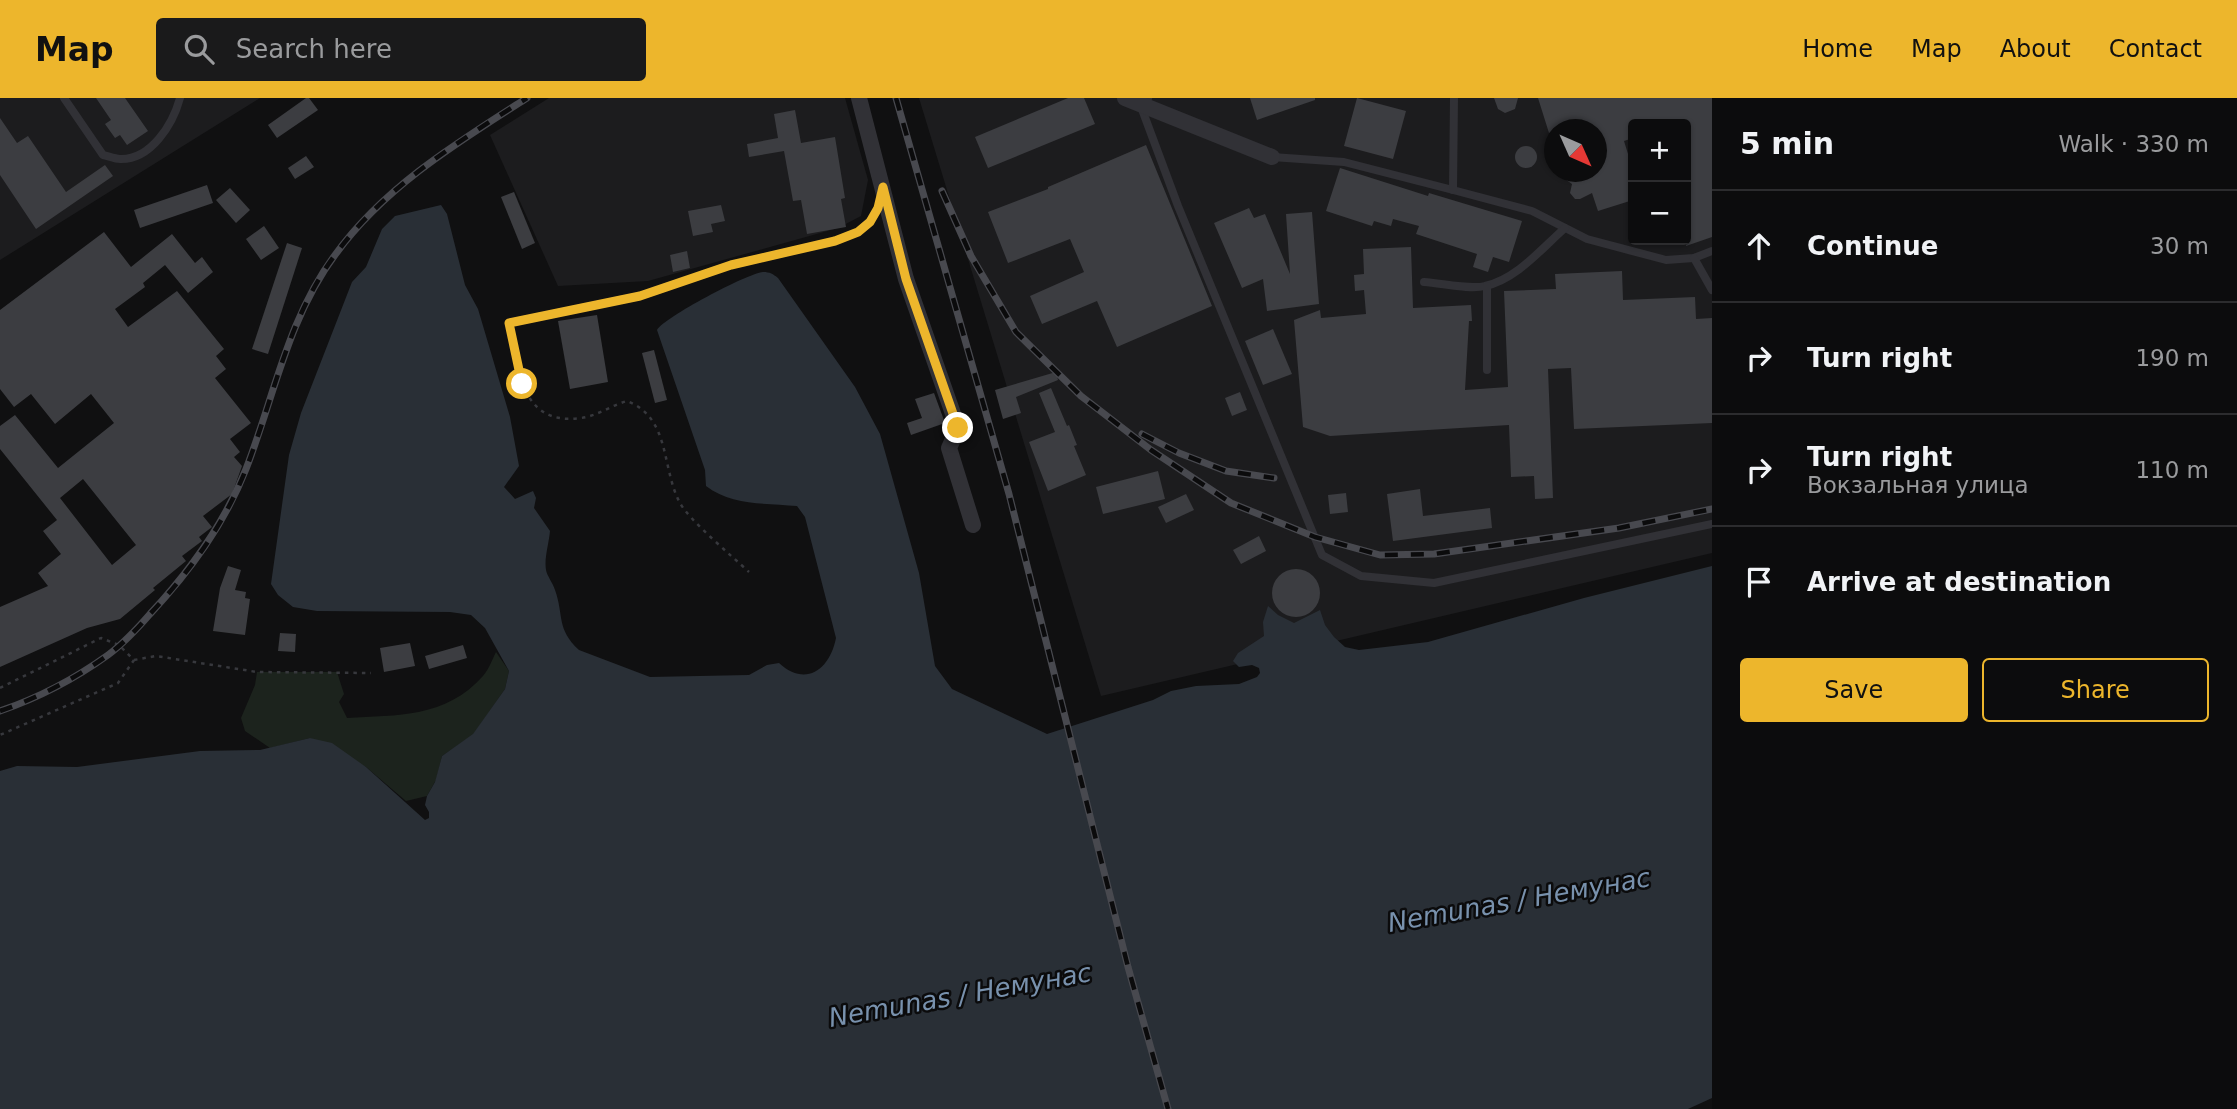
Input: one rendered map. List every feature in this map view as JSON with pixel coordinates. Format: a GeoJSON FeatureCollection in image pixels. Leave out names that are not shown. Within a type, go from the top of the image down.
{"type":"FeatureCollection","features":[{"type":"Feature","properties":{"kind":"street"},"geometry":{"type":"LineString","coordinates":[[859,98],[906,279],[958,428],[949,449],[973,525]]}},
{"type":"Feature","properties":{"kind":"street"},"geometry":{"type":"LineString","coordinates":[[1137,100],[1272,157]]}},
{"type":"Feature","properties":{"kind":"lane"},"geometry":{"type":"LineString","coordinates":[[64,98],[103,155],[121,159],[137,156],[151,148],[164,133],[180,98]]}},
{"type":"Feature","properties":{"kind":"lane"},"geometry":{"type":"LineString","coordinates":[[1454,98],[1454,190]]}},
{"type":"Feature","properties":{"kind":"lane"},"geometry":{"type":"LineString","coordinates":[[1137,100],[1322,555],[1361,576],[1433,583],[1712,524]]}},
{"type":"Feature","properties":{"kind":"lane"},"geometry":{"type":"LineString","coordinates":[[1272,157],[1344,162],[1454,190],[1532,211],[1587,239],[1666,260],[1694,258],[1712,251]]}},
{"type":"Feature","properties":{"kind":"lane"},"geometry":{"type":"LineString","coordinates":[[509,323],[640,296],[731,265],[835,241],[858,232],[870,222],[878,208],[883,187]]}},
{"type":"Feature","properties":{"kind":"lane"},"geometry":{"type":"LineString","coordinates":[[1424,282],[1487,286],[1516,272],[1565,228]]}},
{"type":"Feature","properties":{"kind":"lane"},"geometry":{"type":"LineString","coordinates":[[1694,258],[1712,290]]}},
{"type":"Feature","properties":{"kind":"lane"},"geometry":{"type":"LineString","coordinates":[[1487,286],[1487,370]]}},
{"type":"Feature","properties":{"kind":"path"},"geometry":{"type":"LineString","coordinates":[[509,323],[522,384],[528,398],[556,417],[580,418],[627,401],[647,412],[659,430],[680,504],[750,572]]}},
{"type":"Feature","properties":{"kind":"path"},"geometry":{"type":"LineString","coordinates":[[0,688],[101,638],[119,645],[134,660]]}},
{"type":"Feature","properties":{"kind":"path"},"geometry":{"type":"LineString","coordinates":[[0,735],[118,683],[134,660],[156,656],[257,672],[372,673]]}},
{"type":"Feature","properties":{"kind":"shaded area"},"geometry":{"type":"Polygon","coordinates":[[[0,98],[260,98],[0,260],[0,98]]]}},
{"type":"Feature","properties":{"kind":"shaded area"},"geometry":{"type":"Polygon","coordinates":[[[549,98],[845,98],[868,180],[861,216],[838,228],[648,281],[558,286],[490,135],[549,98]]]}},
{"type":"Feature","properties":{"kind":"shaded area"},"geometry":{"type":"Polygon","coordinates":[[[919,98],[1712,98],[1712,553],[1101,696],[919,98]]]}},
{"type":"Feature","properties":{"kind":"shaded area"},"geometry":{"type":"Polygon","coordinates":[[[496,652],[509,671],[505,689],[473,735],[442,756],[436,780],[427,796],[406,801],[366,767],[310,738],[270,748],[245,731],[241,718],[255,685],[257,672],[337,672],[344,694],[339,702],[347,718],[384,716],[420,712],[453,700],[469,690],[483,676],[496,652]]]}},
{"type":"Feature","properties":{"kind":"water","name":"Nemunas / Немунас"},"geometry":{"type":"Polygon","coordinates":[[[441,205],[447,214],[465,285],[478,309],[510,417],[519,466],[504,487],[515,499],[533,491],[536,498],[534,508],[550,531],[546,570],[558,599],[567,635],[579,650],[650,677],[749,675],[767,665],[779,663],[798,674],[807,674],[822,666],[833,649],[836,638],[805,517],[797,506],[738,500],[706,486],[705,470],[657,330],[707,297],[763,272],[778,278],[855,387],[880,434],[919,573],[935,666],[952,689],[1047,734],[1153,700],[1171,691],[1196,686],[1239,684],[1257,677],[1259,668],[1252,665],[1239,667],[1233,661],[1238,653],[1264,636],[1263,622],[1268,606],[1294,623],[1320,610],[1325,625],[1334,637],[1345,647],[1359,650],[1428,642],[1584,598],[1712,566],[1712,1098],[1688,1109],[0,1109],[0,771],[17,766],[77,767],[200,751],[260,750],[310,738],[332,743],[366,767],[425,820],[429,818],[425,805],[427,796],[435,782],[442,756],[473,734],[505,689],[509,671],[485,628],[471,615],[450,612],[317,611],[293,607],[278,595],[271,584],[289,455],[301,413],[352,282],[366,267],[382,229],[395,216],[441,205]]]}},
{"type":"Feature","properties":{"kind":"building"},"geometry":{"type":"Polygon","coordinates":[[[96,98],[125,98],[148,131],[127,145],[120,135],[115,138],[105,124],[111,120],[96,98]]]}},
{"type":"Feature","properties":{"kind":"building"},"geometry":{"type":"Polygon","coordinates":[[[309,98],[318,110],[277,138],[268,125],[309,98]]]}},
{"type":"Feature","properties":{"kind":"building"},"geometry":{"type":"Polygon","coordinates":[[[1068,98],[1084,98],[1095,124],[988,168],[975,137],[1068,98]]]}},
{"type":"Feature","properties":{"kind":"building"},"geometry":{"type":"Polygon","coordinates":[[[1250,98],[1315,98],[1315,100],[1257,120],[1250,98]]]}},
{"type":"Feature","properties":{"kind":"building"},"geometry":{"type":"Polygon","coordinates":[[[1357,98],[1406,111],[1393,159],[1344,146],[1357,98]]]}},
{"type":"Feature","properties":{"kind":"building"},"geometry":{"type":"Polygon","coordinates":[[[1494,98],[1518,98],[1515,109],[1505,113],[1498,109],[1494,98]]]}},
{"type":"Feature","properties":{"kind":"building"},"geometry":{"type":"Polygon","coordinates":[[[1538,98],[1712,98],[1712,237],[1691,244],[1691,119],[1628,119],[1628,140],[1624,141],[1628,154],[1628,202],[1598,211],[1592,193],[1575,199],[1570,193],[1572,184],[1569,182],[1607,182],[1607,119],[1545,119],[1538,98]]]}},
{"type":"Feature","properties":{"kind":"building"},"geometry":{"type":"Polygon","coordinates":[[[795,110],[801,143],[835,137],[845,198],[841,199],[846,227],[807,234],[801,200],[793,201],[784,151],[749,157],[747,144],[778,138],[774,114],[795,110]]]}},
{"type":"Feature","properties":{"kind":"building"},"geometry":{"type":"Polygon","coordinates":[[[0,118],[17,143],[28,136],[66,192],[105,165],[113,176],[36,229],[0,175],[0,118]]]}},
{"type":"Feature","properties":{"kind":"building"},"geometry":{"type":"Polygon","coordinates":[[[1146,145],[1212,306],[1117,347],[1097,301],[1042,324],[1030,296],[1084,272],[1070,239],[1008,263],[988,212],[1048,189],[1146,145]]]}},
{"type":"Feature","properties":{"kind":"building"},"geometry":{"type":"Polygon","coordinates":[[[1526,146],[1534,149],[1537,157],[1534,165],[1526,168],[1518,165],[1515,157],[1518,149],[1526,146]]]}},
{"type":"Feature","properties":{"kind":"building"},"geometry":{"type":"Polygon","coordinates":[[[306,156],[314,167],[295,179],[288,168],[306,156]]]}},
{"type":"Feature","properties":{"kind":"building"},"geometry":{"type":"Polygon","coordinates":[[[1340,168],[1428,196],[1429,193],[1522,221],[1509,262],[1493,257],[1488,272],[1473,267],[1477,254],[1416,234],[1419,226],[1393,219],[1391,226],[1374,221],[1372,226],[1326,211],[1340,168]]]}},
{"type":"Feature","properties":{"kind":"building"},"geometry":{"type":"Polygon","coordinates":[[[207,185],[213,203],[140,228],[134,210],[207,185]]]}},
{"type":"Feature","properties":{"kind":"building"},"geometry":{"type":"Polygon","coordinates":[[[230,188],[250,210],[236,223],[216,200],[230,188]]]}},
{"type":"Feature","properties":{"kind":"building"},"geometry":{"type":"Polygon","coordinates":[[[514,192],[535,243],[522,249],[501,197],[514,192]]]}},
{"type":"Feature","properties":{"kind":"building"},"geometry":{"type":"Polygon","coordinates":[[[721,205],[725,221],[711,224],[713,232],[693,236],[688,211],[721,205]]]}},
{"type":"Feature","properties":{"kind":"building"},"geometry":{"type":"Polygon","coordinates":[[[1249,208],[1254,218],[1265,214],[1290,274],[1286,214],[1312,212],[1319,304],[1267,311],[1263,279],[1242,288],[1214,223],[1249,208]]]}},
{"type":"Feature","properties":{"kind":"building"},"geometry":{"type":"Polygon","coordinates":[[[264,226],[279,248],[261,260],[246,239],[264,226]]]}},
{"type":"Feature","properties":{"kind":"building"},"geometry":{"type":"Polygon","coordinates":[[[104,232],[131,267],[172,234],[195,263],[202,257],[213,272],[188,293],[165,265],[143,283],[145,287],[115,309],[128,327],[177,291],[224,349],[216,356],[226,369],[215,378],[251,423],[230,439],[240,452],[234,457],[242,466],[232,494],[203,516],[212,527],[199,537],[202,541],[182,556],[186,561],[120,619],[87,628],[0,667],[0,607],[48,586],[38,573],[61,554],[43,531],[57,520],[0,449],[0,426],[15,415],[58,468],[114,423],[91,394],[55,424],[31,394],[14,407],[0,389],[0,310],[104,232]],[[83,479],[60,498],[112,565],[136,545],[83,479]]]}},
{"type":"Feature","properties":{"kind":"building"},"geometry":{"type":"Polygon","coordinates":[[[287,243],[302,248],[268,354],[252,349],[287,243]]]}},
{"type":"Feature","properties":{"kind":"building"},"geometry":{"type":"Polygon","coordinates":[[[1411,247],[1413,308],[1471,305],[1472,321],[1469,321],[1465,390],[1508,387],[1504,291],[1556,289],[1555,274],[1622,271],[1623,300],[1695,297],[1696,319],[1712,318],[1712,423],[1574,429],[1571,368],[1548,369],[1553,498],[1535,499],[1534,476],[1511,477],[1509,425],[1330,436],[1303,427],[1294,320],[1320,310],[1321,318],[1366,314],[1364,290],[1355,291],[1354,275],[1364,274],[1363,249],[1411,247]]]}},
{"type":"Feature","properties":{"kind":"building"},"geometry":{"type":"Polygon","coordinates":[[[687,251],[690,268],[673,272],[670,255],[687,251]]]}},
{"type":"Feature","properties":{"kind":"building"},"geometry":{"type":"Polygon","coordinates":[[[597,315],[608,382],[570,389],[558,321],[597,315]]]}},
{"type":"Feature","properties":{"kind":"building"},"geometry":{"type":"Polygon","coordinates":[[[1273,329],[1292,374],[1263,385],[1245,341],[1273,329]]]}},
{"type":"Feature","properties":{"kind":"building"},"geometry":{"type":"Polygon","coordinates":[[[654,350],[667,400],[655,403],[642,353],[654,350]]]}},
{"type":"Feature","properties":{"kind":"building"},"geometry":{"type":"Polygon","coordinates":[[[1056,372],[1058,380],[1016,397],[1021,413],[1003,419],[995,390],[1056,372]]]}},
{"type":"Feature","properties":{"kind":"building"},"geometry":{"type":"Polygon","coordinates":[[[1051,388],[1067,426],[1069,425],[1086,475],[1048,491],[1029,442],[1055,432],[1039,393],[1051,388]]]}},
{"type":"Feature","properties":{"kind":"building"},"geometry":{"type":"Polygon","coordinates":[[[1240,392],[1247,410],[1232,416],[1225,398],[1240,392]]]}},
{"type":"Feature","properties":{"kind":"building"},"geometry":{"type":"Polygon","coordinates":[[[934,393],[945,423],[911,435],[907,423],[922,418],[915,399],[934,393]]]}},
{"type":"Feature","properties":{"kind":"building"},"geometry":{"type":"Polygon","coordinates":[[[1158,471],[1165,499],[1103,514],[1096,487],[1158,471]]]}},
{"type":"Feature","properties":{"kind":"building"},"geometry":{"type":"Polygon","coordinates":[[[1420,489],[1423,516],[1490,508],[1492,528],[1393,541],[1387,494],[1420,489]]]}},
{"type":"Feature","properties":{"kind":"building"},"geometry":{"type":"Polygon","coordinates":[[[1346,493],[1348,512],[1330,514],[1328,495],[1346,493]]]}},
{"type":"Feature","properties":{"kind":"building"},"geometry":{"type":"Polygon","coordinates":[[[1186,494],[1194,510],[1166,523],[1158,507],[1186,494]]]}},
{"type":"Feature","properties":{"kind":"building"},"geometry":{"type":"Polygon","coordinates":[[[1259,536],[1266,551],[1241,564],[1233,550],[1259,536]]]}},
{"type":"Feature","properties":{"kind":"building"},"geometry":{"type":"Polygon","coordinates":[[[228,566],[241,570],[235,590],[246,592],[245,598],[250,599],[245,635],[213,631],[220,588],[228,566]]]}},
{"type":"Feature","properties":{"kind":"building"},"geometry":{"type":"Polygon","coordinates":[[[1296,569],[1313,576],[1320,593],[1313,610],[1296,617],[1279,610],[1272,593],[1279,576],[1296,569]]]}},
{"type":"Feature","properties":{"kind":"building"},"geometry":{"type":"Polygon","coordinates":[[[280,633],[296,634],[295,652],[278,651],[280,633]]]}},
{"type":"Feature","properties":{"kind":"building"},"geometry":{"type":"Polygon","coordinates":[[[410,643],[415,666],[384,672],[380,648],[410,643]]]}},
{"type":"Feature","properties":{"kind":"building"},"geometry":{"type":"Polygon","coordinates":[[[463,645],[467,658],[429,669],[425,656],[463,645]]]}},
{"type":"Feature","properties":{"kind":"railway"},"geometry":{"type":"LineString","coordinates":[[0,711],[42,694],[108,655],[125,641],[165,598],[205,546],[237,490],[294,331],[319,279],[335,255],[354,231],[399,187],[449,149],[527,98]]}},
{"type":"Feature","properties":{"kind":"railway"},"geometry":{"type":"LineString","coordinates":[[896,98],[1009,494],[1128,967],[1168,1109]]}},
{"type":"Feature","properties":{"kind":"railway"},"geometry":{"type":"LineString","coordinates":[[942,191],[971,256],[1016,332],[1081,396],[1151,450],[1231,503],[1315,537],[1380,555],[1434,554],[1619,528],[1712,509]]}},
{"type":"Feature","properties":{"kind":"railway"},"geometry":{"type":"LineString","coordinates":[[1142,434],[1179,453],[1226,471],[1274,478]]}},
{"type":"Feature","properties":{"kind":"route"},"geometry":{"type":"LineString","coordinates":[[522,384],[509,323],[640,296],[731,265],[835,241],[858,232],[870,222],[878,208],[883,187],[906,279],[958,428]]}}]}
